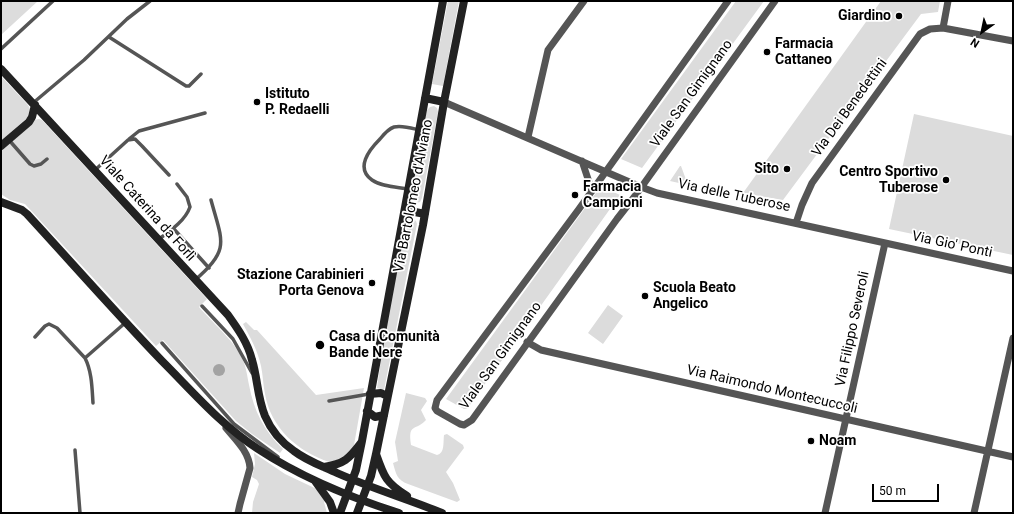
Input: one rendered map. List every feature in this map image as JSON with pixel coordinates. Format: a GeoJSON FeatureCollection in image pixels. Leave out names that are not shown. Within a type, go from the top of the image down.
{"type":"FeatureCollection","features":[{"type":"Feature","properties":{"kind":"main road","name":"Via Bartolomeo d'Alviano"},"geometry":{"type":"LineString","coordinates":[[370,394],[409,189],[424,98],[444,1]]}},
{"type":"Feature","properties":{"kind":"main road","name":"Via Bartolomeo d'Alviano"},"geometry":{"type":"LineString","coordinates":[[387,396],[425,214],[444,102],[464,1]]}},
{"type":"Feature","properties":{"kind":"main road","name":"Viale Caterina da Forlì"},"geometry":{"type":"LineString","coordinates":[[1,69],[228,315],[237,327],[249,351],[253,361],[257,393],[270,426],[277,436],[293,451],[323,467],[353,480],[421,505]]}},
{"type":"Feature","properties":{"kind":"main road"},"geometry":{"type":"LineString","coordinates":[[424,98],[444,102]]}},
{"type":"Feature","properties":{"kind":"main road"},"geometry":{"type":"LineString","coordinates":[[1,146],[29,122],[32,117],[34,104]]}},
{"type":"Feature","properties":{"kind":"main road"},"geometry":{"type":"LineString","coordinates":[[1,202],[22,210],[221,421],[257,448],[290,468],[362,500],[399,513]]}},
{"type":"Feature","properties":{"kind":"main road"},"geometry":{"type":"LineString","coordinates":[[405,210],[425,214]]}},
{"type":"Feature","properties":{"kind":"main road"},"geometry":{"type":"LineString","coordinates":[[340,513],[353,480],[370,394],[381,393],[387,396],[384,414],[376,454],[357,513]]}},
{"type":"Feature","properties":{"kind":"main road"},"geometry":{"type":"LineString","coordinates":[[367,411],[375,417],[384,414]]}},
{"type":"Feature","properties":{"kind":"main road"},"geometry":{"type":"LineString","coordinates":[[323,467],[346,461],[362,440]]}},
{"type":"Feature","properties":{"kind":"main road"},"geometry":{"type":"LineString","coordinates":[[376,454],[384,476],[388,482],[421,505],[442,513]]}},
{"type":"Feature","properties":{"kind":"main road"},"geometry":{"type":"LineString","coordinates":[[314,479],[330,502],[334,513]]}},
{"type":"Feature","properties":{"kind":"main road"},"geometry":{"type":"LineString","coordinates":[[375,513],[387,509]]}},
{"type":"Feature","properties":{"kind":"street"},"geometry":{"type":"LineString","coordinates":[[528,138],[548,50],[584,1]]}},
{"type":"Feature","properties":{"kind":"street","name":"Viale San Gimignano"},"geometry":{"type":"LineString","coordinates":[[728,1],[605,171],[592,192],[435,403],[435,408],[437,411],[451,420],[464,425],[472,420],[775,1]]}},
{"type":"Feature","properties":{"kind":"street"},"geometry":{"type":"LineString","coordinates":[[943,28],[948,1]]}},
{"type":"Feature","properties":{"kind":"street","name":"Via Dei Benedettini"},"geometry":{"type":"LineString","coordinates":[[796,223],[812,182],[916,39],[924,31],[930,28],[943,28],[1013,40]]}},
{"type":"Feature","properties":{"kind":"street","name":"Via delle Tuberose"},"geometry":{"type":"LineString","coordinates":[[444,102],[641,187],[662,194],[885,243]]}},
{"type":"Feature","properties":{"kind":"street"},"geometry":{"type":"LineString","coordinates":[[582,161],[592,192]]}},
{"type":"Feature","properties":{"kind":"street","name":"Via Gio' Ponti"},"geometry":{"type":"LineString","coordinates":[[885,243],[1013,271]]}},
{"type":"Feature","properties":{"kind":"street","name":"Via Filippo Severoli"},"geometry":{"type":"LineString","coordinates":[[825,513],[885,243]]}},
{"type":"Feature","properties":{"kind":"street"},"geometry":{"type":"LineString","coordinates":[[974,513],[1013,338]]}},
{"type":"Feature","properties":{"kind":"street","name":"Via Raimondo Montecuccoli"},"geometry":{"type":"LineString","coordinates":[[527,342],[542,350],[1013,457]]}},
{"type":"Feature","properties":{"kind":"street"},"geometry":{"type":"LineString","coordinates":[[221,421],[246,453],[250,462],[250,468],[238,513]]}},
{"type":"Feature","properties":{"kind":"lane"},"geometry":{"type":"LineString","coordinates":[[1,49],[53,1]]}},
{"type":"Feature","properties":{"kind":"lane"},"geometry":{"type":"LineString","coordinates":[[34,104],[127,19],[150,1]]}},
{"type":"Feature","properties":{"kind":"lane"},"geometry":{"type":"LineString","coordinates":[[108,37],[186,86],[189,86],[200,74]]}},
{"type":"Feature","properties":{"kind":"lane"},"geometry":{"type":"LineString","coordinates":[[95,170],[139,131],[205,113]]}},
{"type":"Feature","properties":{"kind":"lane"},"geometry":{"type":"LineString","coordinates":[[409,189],[378,183],[368,177],[364,172],[364,166],[367,154],[389,129],[400,127],[419,130]]}},
{"type":"Feature","properties":{"kind":"lane"},"geometry":{"type":"LineString","coordinates":[[128,140],[134,139],[169,175]]}},
{"type":"Feature","properties":{"kind":"lane"},"geometry":{"type":"LineString","coordinates":[[8,140],[30,164],[34,166],[41,164],[47,159]]}},
{"type":"Feature","properties":{"kind":"lane"},"geometry":{"type":"LineString","coordinates":[[158,239],[184,218],[190,207],[187,197],[177,184]]}},
{"type":"Feature","properties":{"kind":"lane"},"geometry":{"type":"LineString","coordinates":[[195,280],[209,268],[218,256],[221,249],[219,226],[211,200]]}},
{"type":"Feature","properties":{"kind":"lane"},"geometry":{"type":"LineString","coordinates":[[173,228],[209,268]]}},
{"type":"Feature","properties":{"kind":"lane","name":"Viale Caterina da Forlì"},"geometry":{"type":"LineString","coordinates":[[202,306],[233,339],[255,377]]}},
{"type":"Feature","properties":{"kind":"lane"},"geometry":{"type":"LineString","coordinates":[[85,358],[126,322]]}},
{"type":"Feature","properties":{"kind":"lane"},"geometry":{"type":"LineString","coordinates":[[35,337],[45,326],[49,324],[57,328],[85,358],[88,364],[93,403]]}},
{"type":"Feature","properties":{"kind":"lane"},"geometry":{"type":"LineString","coordinates":[[162,343],[234,424],[285,462],[290,468]]}},
{"type":"Feature","properties":{"kind":"lane"},"geometry":{"type":"LineString","coordinates":[[329,401],[370,394]]}},
{"type":"Feature","properties":{"kind":"lane"},"geometry":{"type":"LineString","coordinates":[[75,450],[80,513]]}},
{"type":"Feature","properties":{"kind":"shaded area"},"geometry":{"type":"Polygon","coordinates":[[[1,1],[38,1],[1,35],[1,1]]]}},
{"type":"Feature","properties":{"kind":"shaded area"},"geometry":{"type":"Polygon","coordinates":[[[448,1],[459,1],[443,86],[432,84],[448,1]]]}},
{"type":"Feature","properties":{"kind":"shaded area"},"geometry":{"type":"Polygon","coordinates":[[[736,1],[764,1],[642,168],[621,159],[736,1]]]}},
{"type":"Feature","properties":{"kind":"shaded area"},"geometry":{"type":"Polygon","coordinates":[[[881,1],[940,1],[938,12],[921,14],[783,200],[743,193],[881,1]]]}},
{"type":"Feature","properties":{"kind":"shaded area"},"geometry":{"type":"Polygon","coordinates":[[[1,76],[30,109],[27,118],[1,141],[1,76]]]}},
{"type":"Feature","properties":{"kind":"shaded area"},"geometry":{"type":"Polygon","coordinates":[[[434,106],[437,108],[438,112],[422,198],[420,202],[416,203],[412,200],[411,196],[427,110],[434,106]]]}},
{"type":"Feature","properties":{"kind":"shaded area","name":"Centro Sportivo Tuberose"},"geometry":{"type":"Polygon","coordinates":[[[914,114],[1013,136],[1013,255],[889,229],[914,114]]]}},
{"type":"Feature","properties":{"kind":"shaded area"},"geometry":{"type":"Polygon","coordinates":[[[34,120],[42,120],[207,299],[199,307],[227,337],[243,359],[251,394],[257,412],[265,428],[283,449],[280,453],[236,421],[163,340],[156,346],[25,204],[10,200],[1,194],[1,150],[34,120]]]}},
{"type":"Feature","properties":{"kind":"shaded area"},"geometry":{"type":"Polygon","coordinates":[[[681,166],[688,185],[670,181],[681,166]]]}},
{"type":"Feature","properties":{"kind":"shaded area"},"geometry":{"type":"Polygon","coordinates":[[[601,186],[620,195],[467,409],[464,409],[446,399],[601,186]]]}},
{"type":"Feature","properties":{"kind":"shaded area"},"geometry":{"type":"Polygon","coordinates":[[[412,218],[417,224],[384,390],[377,388],[384,338],[406,223],[408,219],[412,218]]]}},
{"type":"Feature","properties":{"kind":"shaded area"},"geometry":{"type":"Polygon","coordinates":[[[608,305],[623,316],[603,344],[588,333],[608,305]]]}},
{"type":"Feature","properties":{"kind":"shaded area"},"geometry":{"type":"Polygon","coordinates":[[[246,322],[254,330],[257,330],[316,395],[364,388],[353,451],[333,462],[329,462],[306,452],[287,437],[279,428],[268,406],[264,391],[260,360],[254,344],[243,324],[246,322]]]}},
{"type":"Feature","properties":{"kind":"shaded area"},"geometry":{"type":"Polygon","coordinates":[[[217,364],[221,364],[225,370],[221,376],[217,376],[213,372],[213,368],[217,364]]]}},
{"type":"Feature","properties":{"kind":"shaded area"},"geometry":{"type":"Polygon","coordinates":[[[406,393],[425,398],[427,401],[421,410],[426,420],[422,424],[413,428],[410,438],[411,445],[437,455],[440,454],[442,450],[444,435],[447,434],[463,445],[464,448],[446,472],[453,483],[460,500],[457,502],[401,481],[396,473],[393,463],[398,461],[395,442],[406,393]]]}},
{"type":"Feature","properties":{"kind":"shaded area"},"geometry":{"type":"Polygon","coordinates":[[[254,453],[285,474],[323,492],[327,499],[324,502],[327,513],[252,513],[253,502],[259,484],[257,480],[252,477],[255,464],[254,453]]]}},
{"type":"Feature","properties":{"kind":"place","name":"Giardino"},"geometry":{"type":"Point","coordinates":[899,16]}},
{"type":"Feature","properties":{"kind":"place","name":"Farmacia Cattaneo"},"geometry":{"type":"Point","coordinates":[767,52]}},
{"type":"Feature","properties":{"kind":"place","name":"Istituto P. Redaelli"},"geometry":{"type":"Point","coordinates":[257,102]}},
{"type":"Feature","properties":{"kind":"place","name":"Sito"},"geometry":{"type":"Point","coordinates":[787,169]}},
{"type":"Feature","properties":{"kind":"place","name":"Centro Sportivo Tuberose"},"geometry":{"type":"Point","coordinates":[946,180]}},
{"type":"Feature","properties":{"kind":"place","name":"Farmacia Campioni"},"geometry":{"type":"Point","coordinates":[575,195]}},
{"type":"Feature","properties":{"kind":"place","name":"Stazione Carabinieri Porta Genova"},"geometry":{"type":"Point","coordinates":[372,283]}},
{"type":"Feature","properties":{"kind":"place","name":"Scuola Beato Angelico"},"geometry":{"type":"Point","coordinates":[645,296]}},
{"type":"Feature","properties":{"kind":"place","name":"Casa di Comunità Bande Nere"},"geometry":{"type":"Point","coordinates":[320,345]}},
{"type":"Feature","properties":{"kind":"place","name":"Noam"},"geometry":{"type":"Point","coordinates":[811,441]}}]}
